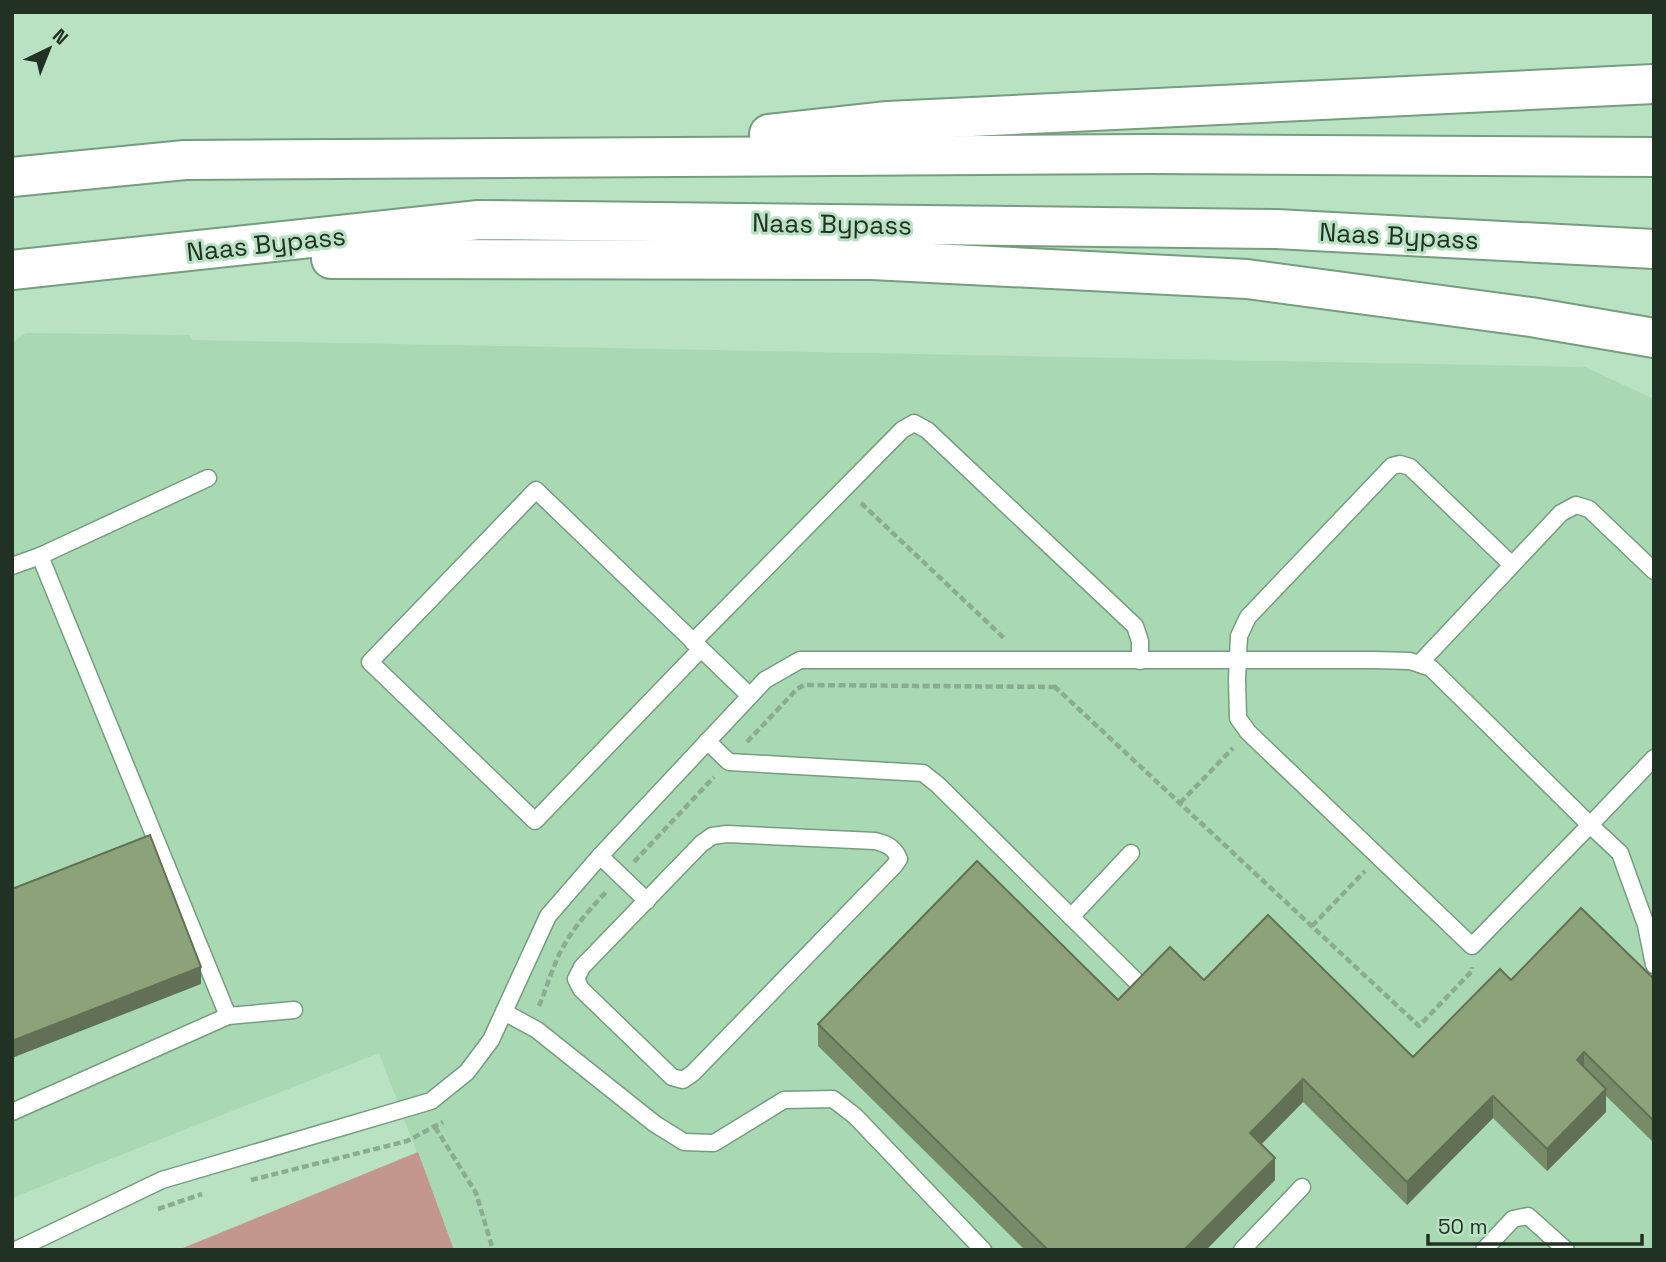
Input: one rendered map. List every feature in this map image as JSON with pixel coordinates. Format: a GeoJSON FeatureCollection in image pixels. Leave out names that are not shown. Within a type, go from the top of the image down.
{"type":"FeatureCollection","features":[{"type":"Feature","properties":{"kind":"highway"},"geometry":{"type":"LineString","coordinates":[[558,158],[888,121],[1654,84]]}},
{"type":"Feature","properties":{"kind":"highway"},"geometry":{"type":"LineString","coordinates":[[12,177],[185,160],[1150,153],[1654,157]]}},
{"type":"Feature","properties":{"kind":"highway","name":"Naas Bypass"},"geometry":{"type":"LineString","coordinates":[[27,269],[479,220],[1276,229],[1654,249]]}},
{"type":"Feature","properties":{"kind":"highway"},"geometry":{"type":"LineString","coordinates":[[27,269],[362,258],[873,260],[1247,279],[1531,317],[1654,338]]}},
{"type":"Feature","properties":{"kind":"lane"},"geometry":{"type":"LineString","coordinates":[[750,696],[697,646],[536,490],[370,662],[535,821],[697,646],[845,488],[902,430],[914,423],[927,430],[1135,626],[1140,641],[1140,661]]}},
{"type":"Feature","properties":{"kind":"lane"},"geometry":{"type":"LineString","coordinates":[[1512,565],[1410,467],[1400,464],[1392,466],[1248,617],[1239,636],[1238,718],[1248,732],[1472,946],[1654,758]]}},
{"type":"Feature","properties":{"kind":"lane"},"geometry":{"type":"LineString","coordinates":[[12,566],[40,556],[208,478]]}},
{"type":"Feature","properties":{"kind":"lane"},"geometry":{"type":"LineString","coordinates":[[1420,663],[1561,513],[1576,505],[1589,509],[1654,571]]}},
{"type":"Feature","properties":{"kind":"lane"},"geometry":{"type":"LineString","coordinates":[[40,556],[229,1016]]}},
{"type":"Feature","properties":{"kind":"lane"},"geometry":{"type":"LineString","coordinates":[[16,1250],[162,1180],[431,1101],[467,1072],[491,1040],[548,916],[600,856],[765,680],[800,660],[1373,660],[1420,663],[1431,668],[1620,853],[1646,925],[1654,965]]}},
{"type":"Feature","properties":{"kind":"lane"},"geometry":{"type":"LineString","coordinates":[[707,741],[729,762],[923,773],[1146,991]]}},
{"type":"Feature","properties":{"kind":"lane"},"geometry":{"type":"LineString","coordinates":[[727,834],[874,841],[887,844],[896,851],[899,859],[693,1073],[683,1080],[672,1077],[581,989],[576,979],[582,967],[647,901],[701,844],[712,836],[727,834]]}},
{"type":"Feature","properties":{"kind":"lane"},"geometry":{"type":"LineString","coordinates":[[1071,917],[1131,853]]}},
{"type":"Feature","properties":{"kind":"lane"},"geometry":{"type":"LineString","coordinates":[[600,856],[647,901]]}},
{"type":"Feature","properties":{"kind":"lane"},"geometry":{"type":"LineString","coordinates":[[12,1112],[229,1016],[294,1010]]}},
{"type":"Feature","properties":{"kind":"lane"},"geometry":{"type":"LineString","coordinates":[[504,1012],[529,1025],[655,1124],[684,1142],[714,1143],[784,1100],[833,1099],[855,1116],[983,1250]]}},
{"type":"Feature","properties":{"kind":"lane"},"geometry":{"type":"LineString","coordinates":[[1242,1250],[1302,1187]]}},
{"type":"Feature","properties":{"kind":"lane"},"geometry":{"type":"LineString","coordinates":[[1484,1250],[1513,1219],[1528,1216],[1566,1250]]}},
{"type":"Feature","properties":{"kind":"path"},"geometry":{"type":"LineString","coordinates":[[845,488],[1419,1026],[1472,971],[1472,946]]}},
{"type":"Feature","properties":{"kind":"path"},"geometry":{"type":"LineString","coordinates":[[529,1025],[544,996],[555,962],[584,915],[797,689],[804,685],[1055,687]]}},
{"type":"Feature","properties":{"kind":"path"},"geometry":{"type":"LineString","coordinates":[[1180,803],[1248,732]]}},
{"type":"Feature","properties":{"kind":"path"},"geometry":{"type":"LineString","coordinates":[[1312,926],[1378,858]]}},
{"type":"Feature","properties":{"kind":"path"},"geometry":{"type":"LineString","coordinates":[[244,1182],[407,1141],[435,1127],[451,1115]]}},
{"type":"Feature","properties":{"kind":"path"},"geometry":{"type":"LineString","coordinates":[[435,1127],[476,1193],[493,1250]]}},
{"type":"Feature","properties":{"kind":"path"},"geometry":{"type":"LineString","coordinates":[[150,1212],[212,1191]]}},
{"type":"Feature","properties":{"kind":"shaded area"},"geometry":{"type":"Polygon","coordinates":[[[26,333],[190,335],[192,340],[1585,367],[1654,399],[1654,1250],[454,1250],[379,1053],[12,1198],[12,343],[26,333]]]}},
{"type":"Feature","properties":{"kind":"shaded area"},"geometry":{"type":"Polygon","coordinates":[[[418,1152],[454,1250],[178,1250],[418,1152]]]}},
{"type":"Feature","properties":{"kind":"building"},"geometry":{"type":"Polygon","coordinates":[[[150,835],[201,967],[12,1041],[12,889],[150,835]]]}},
{"type":"Feature","properties":{"kind":"building"},"geometry":{"type":"Polygon","coordinates":[[[977,861],[1118,1000],[1170,947],[1204,980],[1268,915],[1413,1057],[1500,969],[1511,980],[1581,908],[1654,979],[1654,1121],[1584,1052],[1577,1060],[1606,1089],[1547,1149],[1493,1096],[1407,1182],[1303,1079],[1250,1133],[1275,1158],[1184,1250],[1048,1250],[818,1024],[977,861]]]}}]}
